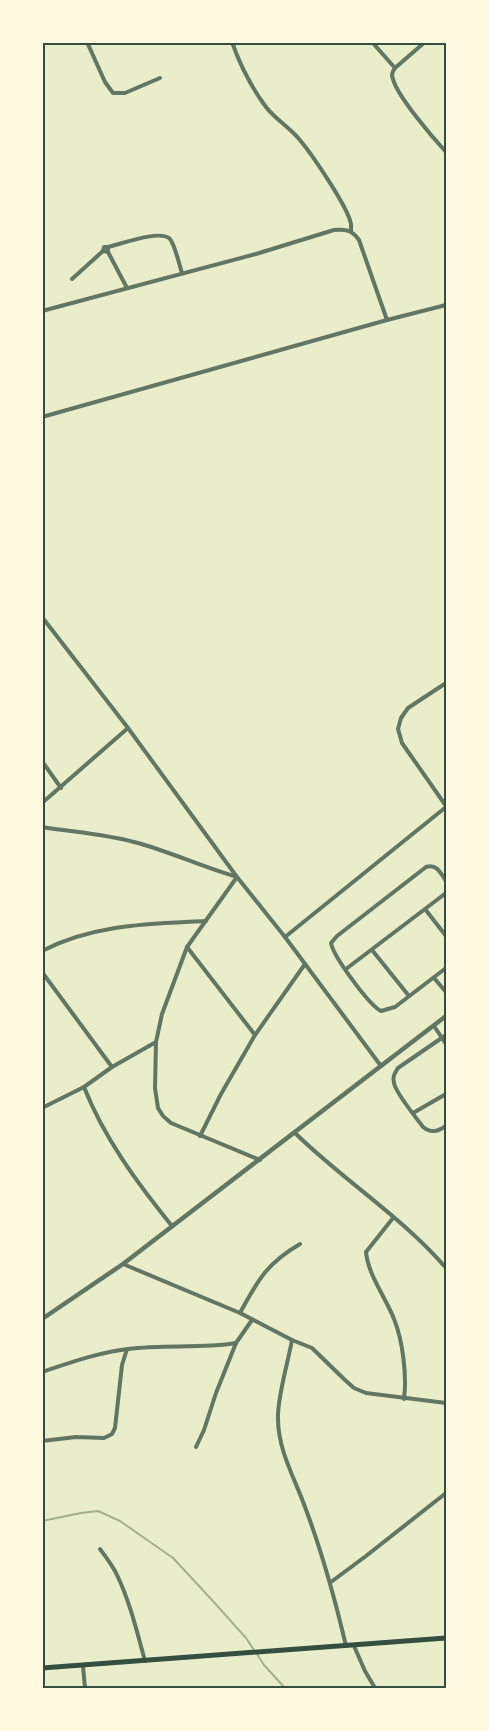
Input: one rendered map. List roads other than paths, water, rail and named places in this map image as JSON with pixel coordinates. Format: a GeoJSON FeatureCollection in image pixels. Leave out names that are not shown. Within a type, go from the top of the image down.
{"type":"FeatureCollection","features":[{"type":"Feature","properties":{"kind":"main road"},"geometry":{"type":"LineString","coordinates":[[42,1668],[446,1638]]}},
{"type":"Feature","properties":{"kind":"street"},"geometry":{"type":"LineString","coordinates":[[87,42],[105,82],[113,92],[125,93],[160,78]]}},
{"type":"Feature","properties":{"kind":"street"},"geometry":{"type":"LineString","coordinates":[[232,42],[238,58],[262,102],[299,138],[332,187],[345,208],[351,224],[351,231]]}},
{"type":"Feature","properties":{"kind":"street"},"geometry":{"type":"LineString","coordinates":[[372,42],[395,68]]}},
{"type":"Feature","properties":{"kind":"street"},"geometry":{"type":"LineString","coordinates":[[425,42],[395,68],[392,72],[392,78],[396,87],[446,152]]}},
{"type":"Feature","properties":{"kind":"street"},"geometry":{"type":"LineString","coordinates":[[42,311],[256,254],[334,230],[346,229],[351,231],[359,240],[387,320]]}},
{"type":"Feature","properties":{"kind":"street"},"geometry":{"type":"LineString","coordinates":[[72,279],[106,250],[155,235],[169,237],[182,273]]}},
{"type":"Feature","properties":{"kind":"street"},"geometry":{"type":"LineString","coordinates":[[106,250],[127,288]]}},
{"type":"Feature","properties":{"kind":"street"},"geometry":{"type":"LineString","coordinates":[[42,417],[446,305]]}},
{"type":"Feature","properties":{"kind":"street"},"geometry":{"type":"LineString","coordinates":[[42,617],[128,728],[237,877],[286,937],[381,1066]]}},
{"type":"Feature","properties":{"kind":"street"},"geometry":{"type":"LineString","coordinates":[[286,937],[446,807],[402,743],[398,729],[401,718],[408,708],[446,683]]}},
{"type":"Feature","properties":{"kind":"street"},"geometry":{"type":"LineString","coordinates":[[42,804],[128,728]]}},
{"type":"Feature","properties":{"kind":"street"},"geometry":{"type":"LineString","coordinates":[[42,761],[61,788]]}},
{"type":"Feature","properties":{"kind":"street"},"geometry":{"type":"LineString","coordinates":[[42,827],[133,842],[171,853],[216,871],[237,877]]}},
{"type":"Feature","properties":{"kind":"street"},"geometry":{"type":"LineString","coordinates":[[446,881],[436,868],[426,867],[331,943],[332,949],[346,970],[370,1002],[381,1011],[395,1007],[446,968]]}},
{"type":"Feature","properties":{"kind":"street"},"geometry":{"type":"LineString","coordinates":[[237,877],[187,947],[162,1014],[156,1042],[155,1088],[158,1108],[170,1123],[260,1160]]}},
{"type":"Feature","properties":{"kind":"street"},"geometry":{"type":"LineString","coordinates":[[346,970],[446,893]]}},
{"type":"Feature","properties":{"kind":"street"},"geometry":{"type":"LineString","coordinates":[[425,909],[446,936]]}},
{"type":"Feature","properties":{"kind":"street"},"geometry":{"type":"LineString","coordinates":[[42,951],[70,938],[89,932],[122,927],[206,921]]}},
{"type":"Feature","properties":{"kind":"street"},"geometry":{"type":"LineString","coordinates":[[187,947],[255,1035]]}},
{"type":"Feature","properties":{"kind":"street"},"geometry":{"type":"LineString","coordinates":[[372,950],[409,996]]}},
{"type":"Feature","properties":{"kind":"street"},"geometry":{"type":"LineString","coordinates":[[200,1136],[220,1094],[255,1035],[305,964]]}},
{"type":"Feature","properties":{"kind":"street"},"geometry":{"type":"LineString","coordinates":[[42,972],[112,1067]]}},
{"type":"Feature","properties":{"kind":"street"},"geometry":{"type":"LineString","coordinates":[[434,978],[446,992]]}},
{"type":"Feature","properties":{"kind":"street"},"geometry":{"type":"LineString","coordinates":[[42,1319],[123,1264],[446,1016]]}},
{"type":"Feature","properties":{"kind":"street"},"geometry":{"type":"LineString","coordinates":[[434,1026],[446,1044]]}},
{"type":"Feature","properties":{"kind":"street"},"geometry":{"type":"LineString","coordinates":[[446,1035],[398,1068],[393,1078],[396,1088],[423,1128],[433,1132],[446,1126]]}},
{"type":"Feature","properties":{"kind":"street"},"geometry":{"type":"LineString","coordinates":[[42,1108],[84,1087],[112,1067],[156,1042]]}},
{"type":"Feature","properties":{"kind":"street"},"geometry":{"type":"LineString","coordinates":[[84,1087],[90,1104],[121,1157],[143,1190],[172,1226]]}},
{"type":"Feature","properties":{"kind":"street"},"geometry":{"type":"LineString","coordinates":[[413,1113],[446,1094]]}},
{"type":"Feature","properties":{"kind":"street"},"geometry":{"type":"LineString","coordinates":[[295,1133],[430,1249],[446,1268]]}},
{"type":"Feature","properties":{"kind":"street"},"geometry":{"type":"LineString","coordinates":[[393,1218],[366,1252],[368,1264],[395,1321],[406,1385],[404,1399]]}},
{"type":"Feature","properties":{"kind":"street"},"geometry":{"type":"LineString","coordinates":[[240,1314],[268,1267],[282,1254],[300,1244]]}},
{"type":"Feature","properties":{"kind":"street"},"geometry":{"type":"LineString","coordinates":[[123,1264],[240,1314],[312,1348],[354,1388],[366,1394],[446,1403]]}},
{"type":"Feature","properties":{"kind":"street"},"geometry":{"type":"LineString","coordinates":[[196,1447],[236,1343],[252,1320]]}},
{"type":"Feature","properties":{"kind":"street"},"geometry":{"type":"LineString","coordinates":[[292,1340],[278,1418],[279,1434],[283,1450],[331,1582],[346,1646]]}},
{"type":"Feature","properties":{"kind":"street"},"geometry":{"type":"LineString","coordinates":[[42,1372],[71,1362],[127,1349],[170,1346],[207,1347],[236,1343]]}},
{"type":"Feature","properties":{"kind":"street"},"geometry":{"type":"LineString","coordinates":[[42,1441],[76,1437],[104,1438],[112,1434],[115,1428],[122,1365],[127,1349]]}},
{"type":"Feature","properties":{"kind":"street"},"geometry":{"type":"LineString","coordinates":[[331,1582],[446,1493]]}},
{"type":"Feature","properties":{"kind":"street"},"geometry":{"type":"LineString","coordinates":[[100,1548],[116,1573],[123,1589],[145,1661]]}},
{"type":"Feature","properties":{"kind":"street"},"geometry":{"type":"LineString","coordinates":[[354,1646],[375,1688]]}},
{"type":"Feature","properties":{"kind":"street"},"geometry":{"type":"LineString","coordinates":[[83,1666],[85,1688]]}},
{"type":"Feature","properties":{"kind":"waterway"},"geometry":{"type":"LineString","coordinates":[[42,1521],[98,1511],[120,1521],[173,1558],[246,1638],[254,1650]]}},
{"type":"Feature","properties":{"kind":"waterway"},"geometry":{"type":"LineString","coordinates":[[257,1654],[264,1665],[285,1688]]}}]}
